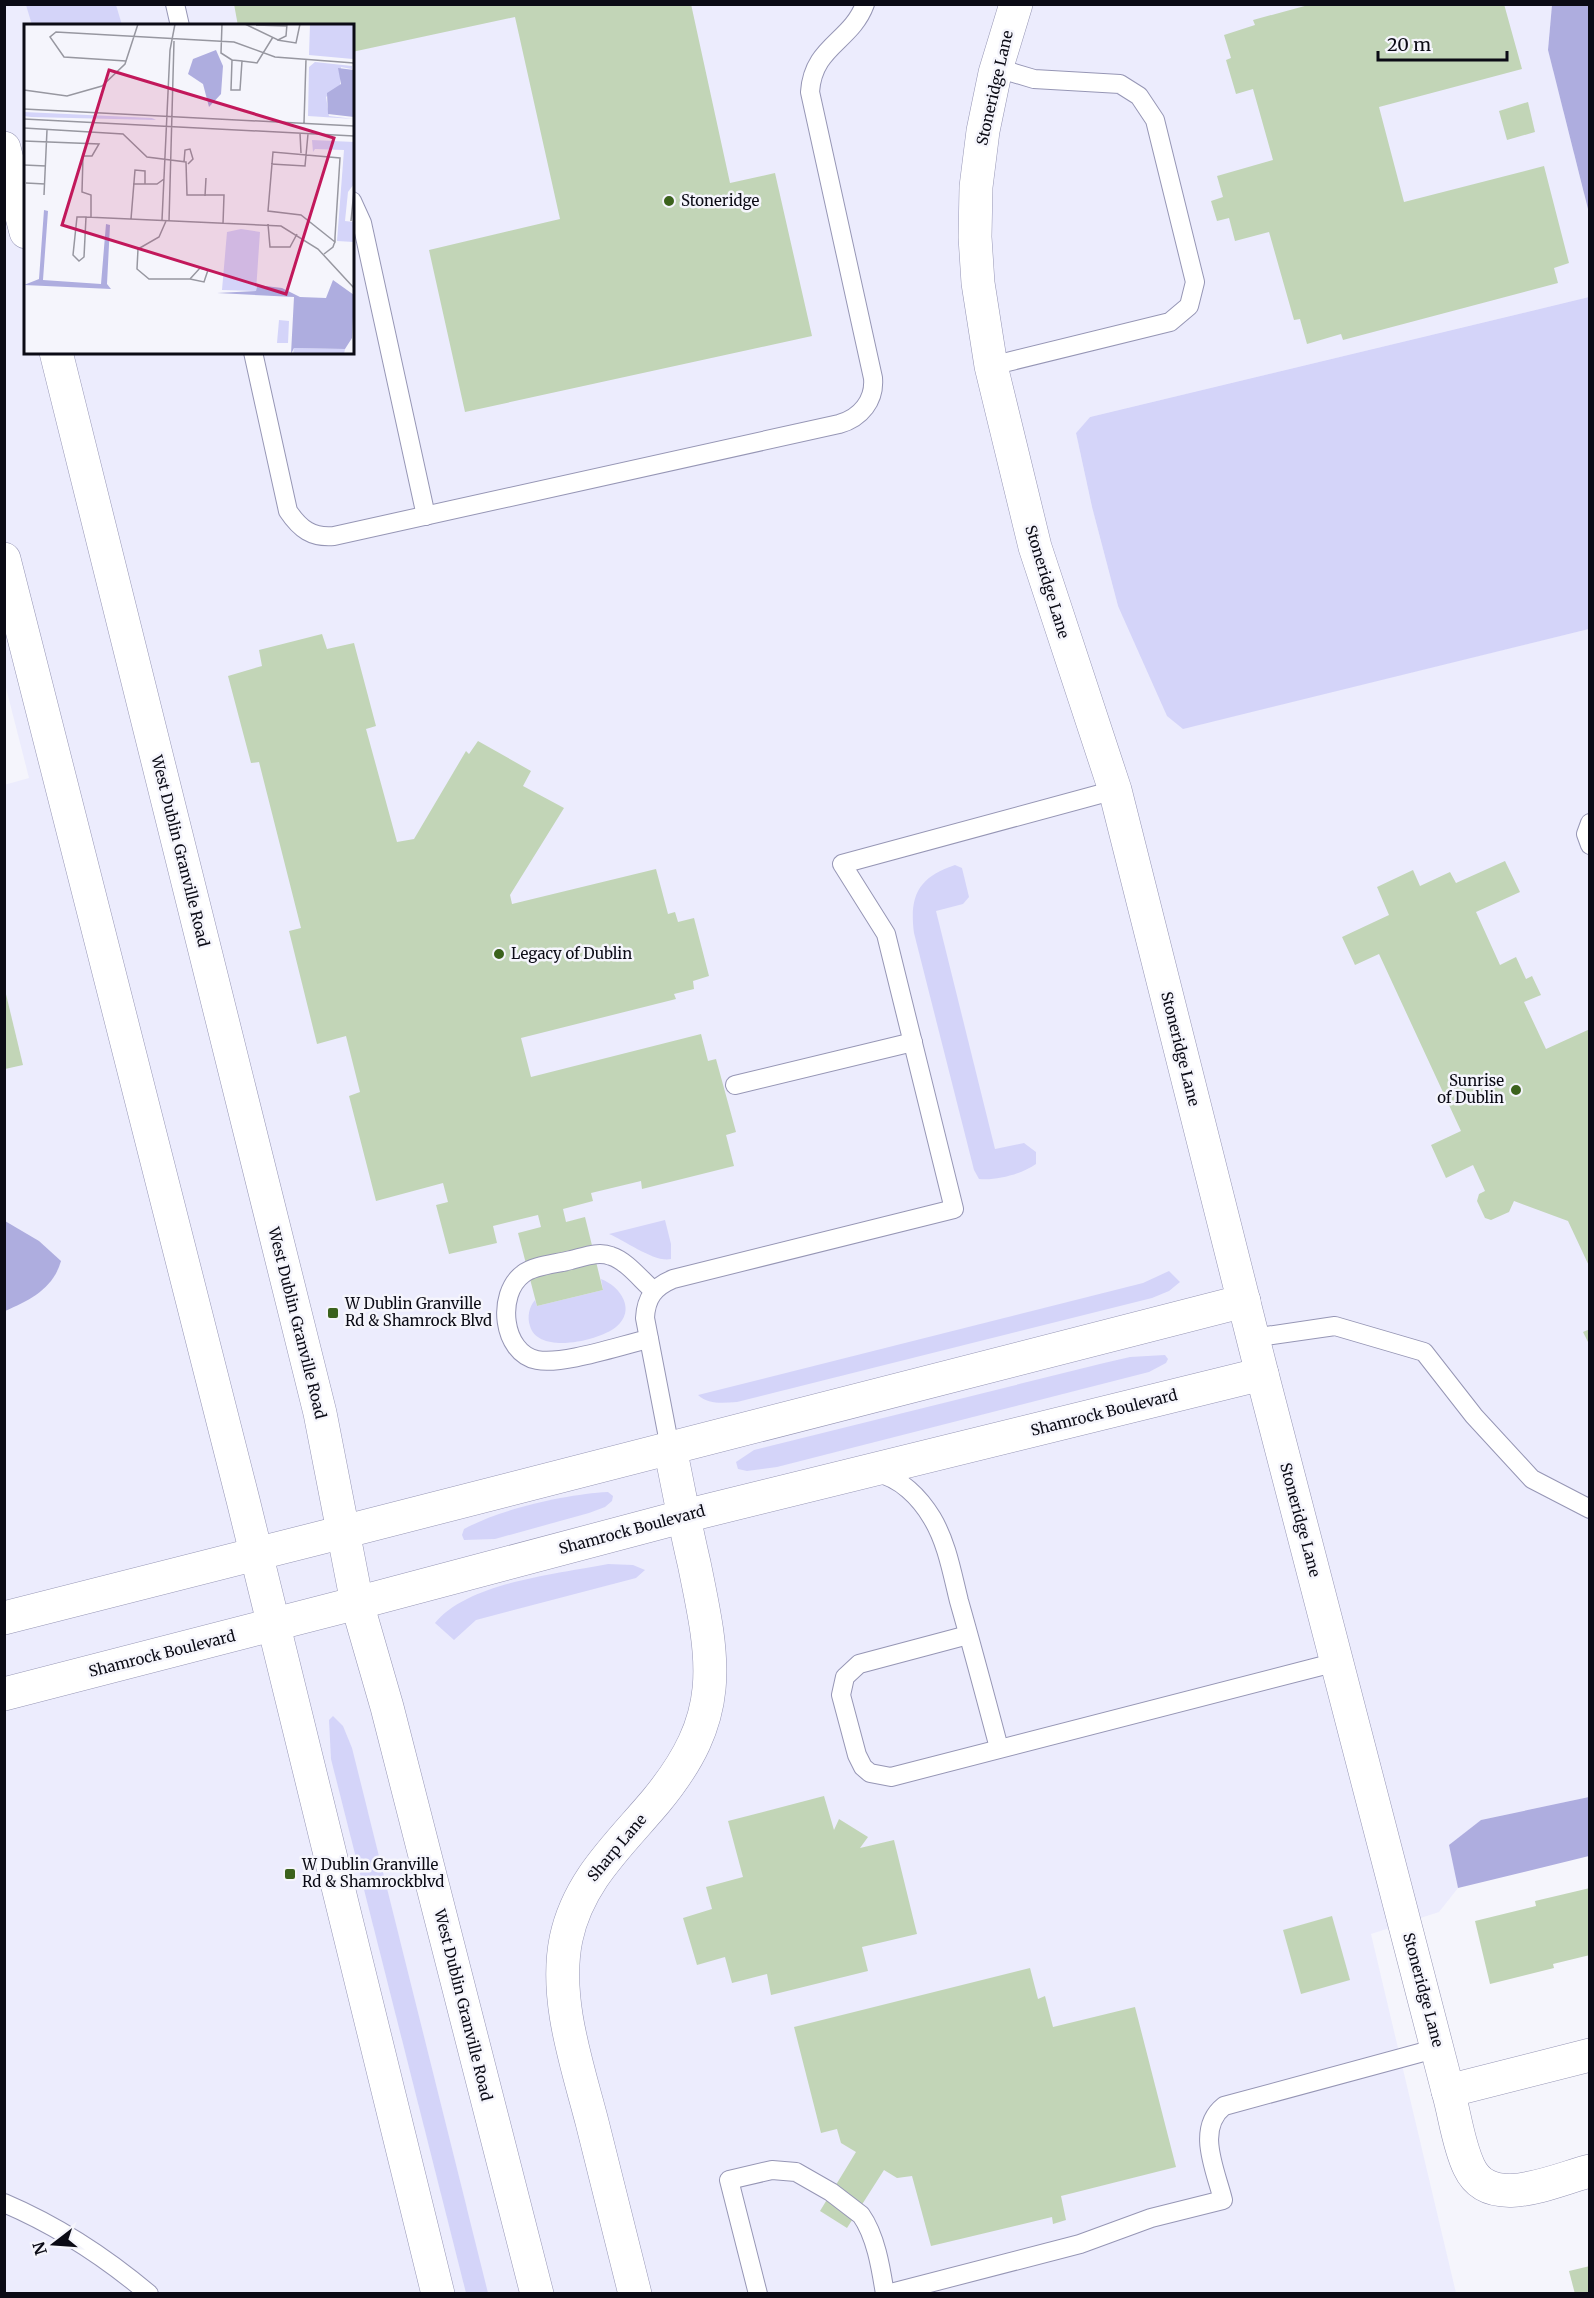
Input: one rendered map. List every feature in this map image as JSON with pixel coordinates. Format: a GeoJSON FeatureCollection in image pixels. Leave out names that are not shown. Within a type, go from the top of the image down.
{"type":"FeatureCollection","features":[{"type":"Feature","properties":{"kind":"street","name":"Stoneridge Lane"},"geometry":{"type":"LineString","coordinates":[[1016,4],[997,68],[983,131],[975,237],[982,325],[1035,547],[1115,790],[1262,1374],[1467,2162],[1476,2179],[1487,2187],[1511,2191],[1590,2171]]}},
{"type":"Feature","properties":{"kind":"street"},"geometry":{"type":"LineString","coordinates":[[4,148],[24,224]]}},
{"type":"Feature","properties":{"kind":"street","name":"West Dublin Granville Road"},"geometry":{"type":"LineString","coordinates":[[56,354],[320,1413],[357,1603],[387,1707],[537,2294]]}},
{"type":"Feature","properties":{"kind":"street"},"geometry":{"type":"LineString","coordinates":[[4,559],[255,1553],[438,2294]]}},
{"type":"Feature","properties":{"kind":"street"},"geometry":{"type":"LineString","coordinates":[[4,1618],[1244,1301]]}},
{"type":"Feature","properties":{"kind":"street","name":"Shamrock Boulevard"},"geometry":{"type":"LineString","coordinates":[[4,1694],[273,1626],[684,1516],[1262,1374]]}},
{"type":"Feature","properties":{"kind":"street","name":"Sharp Lane"},"geometry":{"type":"LineString","coordinates":[[635,2294],[573,2049],[566,2005],[563,1963],[571,1921],[587,1883],[672,1780],[696,1741],[707,1709],[711,1672],[708,1631],[670,1448]]}},
{"type":"Feature","properties":{"kind":"street"},"geometry":{"type":"LineString","coordinates":[[1448,2091],[1590,2055]]}},
{"type":"Feature","properties":{"kind":"lane"},"geometry":{"type":"LineString","coordinates":[[175,4],[180,24]]}},
{"type":"Feature","properties":{"kind":"lane"},"geometry":{"type":"LineString","coordinates":[[253,354],[288,511],[299,526],[310,533],[329,537],[839,424],[852,419],[863,410],[870,398],[873,378],[810,92],[812,73],[818,61],[854,24],[865,4]]}},
{"type":"Feature","properties":{"kind":"lane"},"geometry":{"type":"LineString","coordinates":[[991,366],[1170,322],[1189,306],[1195,282],[1153,113],[1139,96],[1120,84],[1034,80],[997,68]]}},
{"type":"Feature","properties":{"kind":"lane"},"geometry":{"type":"LineString","coordinates":[[354,205],[362,223],[426,516]]}},
{"type":"Feature","properties":{"kind":"lane"},"geometry":{"type":"LineString","coordinates":[[670,1448],[645,1312],[654,1290],[673,1279],[954,1209],[883,927],[842,864],[1115,790]]}},
{"type":"Feature","properties":{"kind":"lane"},"geometry":{"type":"LineString","coordinates":[[1590,824],[1586,834],[1590,845]]}},
{"type":"Feature","properties":{"kind":"lane"},"geometry":{"type":"LineString","coordinates":[[735,1085],[913,1042]]}},
{"type":"Feature","properties":{"kind":"lane"},"geometry":{"type":"LineString","coordinates":[[649,1339],[564,1360],[537,1360],[523,1355],[516,1347],[507,1325],[507,1312],[513,1287],[523,1274],[595,1254],[611,1256],[620,1261],[654,1290]]}},
{"type":"Feature","properties":{"kind":"lane"},"geometry":{"type":"LineString","coordinates":[[1253,1338],[1335,1326],[1424,1352],[1474,1416],[1532,1479],[1590,1509]]}},
{"type":"Feature","properties":{"kind":"lane"},"geometry":{"type":"LineString","coordinates":[[862,1472],[879,1473],[897,1480],[928,1511],[944,1543],[999,1748]]}},
{"type":"Feature","properties":{"kind":"lane"},"geometry":{"type":"LineString","coordinates":[[968,1635],[854,1666],[842,1682],[841,1695],[859,1760],[867,1770],[878,1777],[891,1777],[1337,1662]]}},
{"type":"Feature","properties":{"kind":"lane"},"geometry":{"type":"LineString","coordinates":[[758,2294],[729,2180],[781,2170],[806,2177],[861,2215],[867,2223],[882,2272],[886,2294],[1080,2244],[1163,2215],[1223,2200],[1208,2135],[1213,2118],[1224,2106],[1438,2048]]}},
{"type":"Feature","properties":{"kind":"lane"},"geometry":{"type":"LineString","coordinates":[[4,2203],[86,2246],[149,2294]]}},
{"type":"Feature","properties":{"kind":"shaded area"},"geometry":{"type":"Polygon","coordinates":[[[5,5],[1552,5],[1548,50],[1589,213],[1589,297],[1090,417],[1076,433],[1092,507],[1118,606],[1183,728],[1589,629],[1589,1797],[1481,1820],[1450,1845],[1458,1888],[1439,1912],[1371,1934],[1456,2293],[5,2293],[4,785],[29,778],[4,680],[5,5]]]}},
{"type":"Feature","properties":{"kind":"shaded area"},"geometry":{"type":"Polygon","coordinates":[[[26,5],[116,5],[122,24],[32,24],[26,5]]]}},
{"type":"Feature","properties":{"kind":"shaded area"},"geometry":{"type":"Polygon","coordinates":[[[1552,5],[1589,5],[1589,213],[1548,50],[1552,5]]]}},
{"type":"Feature","properties":{"kind":"shaded area"},"geometry":{"type":"Polygon","coordinates":[[[1589,297],[1589,629],[1183,729],[1167,716],[1118,606],[1092,507],[1076,433],[1090,417],[1589,297]]]}},
{"type":"Feature","properties":{"kind":"shaded area"},"geometry":{"type":"Polygon","coordinates":[[[955,865],[962,868],[969,897],[963,904],[936,911],[995,1149],[1024,1143],[1036,1152],[1036,1164],[1016,1174],[1001,1178],[979,1179],[974,1170],[914,933],[913,908],[919,889],[933,875],[955,865]]]}},
{"type":"Feature","properties":{"kind":"shaded area"},"geometry":{"type":"Polygon","coordinates":[[[665,1220],[671,1244],[671,1259],[649,1255],[609,1234],[665,1220]]]}},
{"type":"Feature","properties":{"kind":"shaded area"},"geometry":{"type":"Polygon","coordinates":[[[5,1221],[39,1241],[61,1261],[46,1286],[32,1298],[5,1311],[5,1221]]]}},
{"type":"Feature","properties":{"kind":"shaded area"},"geometry":{"type":"Polygon","coordinates":[[[1169,1271],[1180,1282],[1169,1291],[1152,1298],[737,1402],[711,1402],[698,1395],[1143,1283],[1169,1271]]]}},
{"type":"Feature","properties":{"kind":"shaded area"},"geometry":{"type":"Polygon","coordinates":[[[601,1279],[614,1287],[624,1299],[625,1313],[616,1327],[597,1337],[570,1343],[556,1343],[535,1335],[529,1319],[530,1309],[535,1300],[537,1306],[603,1290],[601,1279]]]}},
{"type":"Feature","properties":{"kind":"shaded area"},"geometry":{"type":"Polygon","coordinates":[[[1165,1355],[1168,1359],[1166,1363],[1149,1372],[777,1467],[747,1471],[738,1469],[736,1462],[754,1450],[1104,1363],[1130,1357],[1165,1355]]]}},
{"type":"Feature","properties":{"kind":"shaded area"},"geometry":{"type":"Polygon","coordinates":[[[608,1492],[613,1496],[612,1501],[605,1507],[589,1513],[495,1539],[464,1540],[462,1535],[464,1529],[515,1509],[554,1499],[608,1492]]]}},
{"type":"Feature","properties":{"kind":"shaded area"},"geometry":{"type":"Polygon","coordinates":[[[608,1564],[633,1565],[645,1570],[636,1578],[476,1620],[454,1640],[435,1623],[450,1609],[491,1589],[540,1576],[608,1564]]]}},
{"type":"Feature","properties":{"kind":"shaded area"},"geometry":{"type":"Polygon","coordinates":[[[333,1716],[343,1726],[352,1748],[488,2293],[466,2293],[331,1759],[329,1720],[333,1716]]]}},
{"type":"Feature","properties":{"kind":"shaded area"},"geometry":{"type":"Polygon","coordinates":[[[1589,1797],[1589,1856],[1458,1888],[1449,1845],[1481,1820],[1589,1797]]]}},
{"type":"Feature","properties":{"kind":"building","name":"Stoneridge"},"geometry":{"type":"Polygon","coordinates":[[[234,4],[691,4],[730,183],[775,173],[812,336],[465,412],[429,250],[560,219],[515,17],[354,52],[354,24],[238,24],[234,4]]]}},
{"type":"Feature","properties":{"kind":"building"},"geometry":{"type":"Polygon","coordinates":[[[1312,4],[1504,4],[1522,69],[1379,107],[1404,202],[1544,166],[1569,263],[1554,268],[1558,283],[1343,340],[1341,334],[1307,344],[1300,319],[1294,320],[1269,232],[1235,241],[1229,218],[1217,221],[1211,201],[1223,197],[1217,176],[1273,160],[1253,89],[1236,94],[1226,60],[1231,58],[1224,35],[1255,25],[1253,20],[1312,4]]]}},
{"type":"Feature","properties":{"kind":"building"},"geometry":{"type":"Polygon","coordinates":[[[1528,102],[1535,132],[1507,140],[1499,111],[1528,102]]]}},
{"type":"Feature","properties":{"kind":"building","name":"Legacy of Dublin"},"geometry":{"type":"Polygon","coordinates":[[[322,634],[327,649],[354,643],[376,726],[366,729],[397,842],[414,839],[466,751],[469,754],[478,741],[531,771],[523,786],[564,808],[510,895],[512,904],[656,869],[668,914],[675,912],[678,922],[694,918],[709,976],[693,981],[694,989],[674,994],[676,999],[521,1038],[531,1077],[701,1034],[708,1061],[716,1059],[736,1132],[726,1135],[734,1166],[642,1189],[641,1181],[591,1193],[593,1201],[563,1209],[566,1222],[585,1217],[603,1290],[537,1306],[518,1233],[541,1227],[538,1215],[493,1226],[497,1243],[449,1254],[436,1205],[448,1202],[443,1183],[376,1201],[349,1096],[360,1092],[346,1036],[317,1044],[289,931],[301,928],[259,762],[251,763],[228,676],[262,666],[259,650],[322,634]]]}},
{"type":"Feature","properties":{"kind":"building","name":"Sunrise of Dublin"},"geometry":{"type":"Polygon","coordinates":[[[1505,861],[1520,892],[1476,912],[1500,965],[1516,957],[1526,979],[1532,976],[1541,995],[1524,1002],[1546,1049],[1590,1029],[1590,1268],[1568,1221],[1514,1201],[1509,1212],[1491,1220],[1485,1218],[1477,1201],[1479,1194],[1485,1191],[1473,1165],[1446,1178],[1431,1145],[1461,1131],[1379,954],[1355,965],[1342,937],[1389,915],[1377,887],[1413,870],[1420,886],[1450,872],[1456,883],[1505,861]]]}},
{"type":"Feature","properties":{"kind":"building"},"geometry":{"type":"Polygon","coordinates":[[[5,990],[23,1065],[5,1069],[5,990]]]}},
{"type":"Feature","properties":{"kind":"building"},"geometry":{"type":"Polygon","coordinates":[[[1590,1329],[1590,1346],[1583,1332],[1590,1329]]]}},
{"type":"Feature","properties":{"kind":"building"},"geometry":{"type":"Polygon","coordinates":[[[824,1796],[834,1830],[839,1819],[868,1837],[860,1848],[894,1840],[917,1934],[862,1947],[868,1971],[771,1995],[767,1974],[732,1983],[725,1957],[697,1965],[683,1918],[712,1909],[706,1887],[743,1877],[728,1821],[824,1796]]]}},
{"type":"Feature","properties":{"kind":"building"},"geometry":{"type":"Polygon","coordinates":[[[1590,1888],[1590,1955],[1553,1964],[1554,1968],[1490,1984],[1475,1921],[1536,1906],[1535,1901],[1590,1888]]]}},
{"type":"Feature","properties":{"kind":"building"},"geometry":{"type":"Polygon","coordinates":[[[1332,1916],[1350,1980],[1301,1994],[1283,1930],[1332,1916]]]}},
{"type":"Feature","properties":{"kind":"building"},"geometry":{"type":"Polygon","coordinates":[[[1030,1968],[1038,1999],[1045,1996],[1053,2027],[1135,2007],[1176,2167],[1061,2196],[1066,2220],[1053,2224],[1052,2217],[931,2246],[912,2176],[897,2178],[884,2170],[847,2228],[820,2211],[856,2152],[841,2143],[837,2129],[821,2133],[794,2027],[1030,1968]]]}},
{"type":"Feature","properties":{"kind":"building"},"geometry":{"type":"Polygon","coordinates":[[[1590,2266],[1590,2294],[1575,2294],[1569,2271],[1590,2266]]]}},
{"type":"Feature","properties":{"kind":"place","name":"Stoneridge"},"geometry":{"type":"Point","coordinates":[669,201]}},
{"type":"Feature","properties":{"kind":"place","name":"Legacy of Dublin"},"geometry":{"type":"Point","coordinates":[499,954]}},
{"type":"Feature","properties":{"kind":"place","name":"Sunrise of Dublin"},"geometry":{"type":"Point","coordinates":[1516,1090]}},
{"type":"Feature","properties":{"kind":"place","name":"W Dublin Granville Rd & Shamrock Blvd"},"geometry":{"type":"Point","coordinates":[333,1313]}},
{"type":"Feature","properties":{"kind":"place","name":"W Dublin Granville Rd & Shamrockblvd"},"geometry":{"type":"Point","coordinates":[290,1874]}}]}
